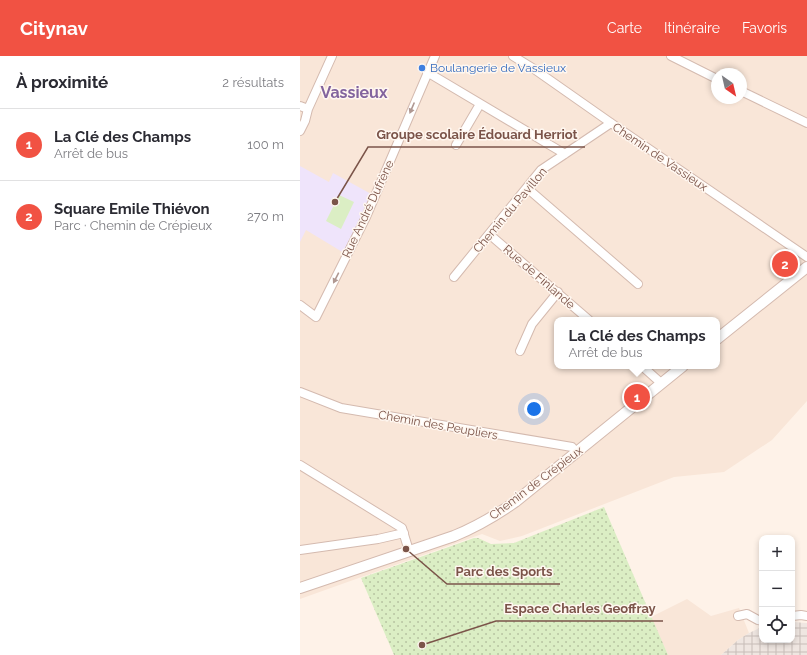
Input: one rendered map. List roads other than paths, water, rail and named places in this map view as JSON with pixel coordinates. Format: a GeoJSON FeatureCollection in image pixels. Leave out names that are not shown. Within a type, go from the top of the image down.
{"type":"FeatureCollection","features":[{"type":"Feature","properties":{"kind":"street"},"geometry":{"type":"LineString","coordinates":[[300,131],[305,121],[304,108],[332,56]]}},
{"type":"Feature","properties":{"kind":"street","name":"Rue André Dufrène"},"geometry":{"type":"LineString","coordinates":[[300,305],[316,316],[366,217],[435,56]]}},
{"type":"Feature","properties":{"kind":"street","name":"Chemin de Vassieux"},"geometry":{"type":"LineString","coordinates":[[513,56],[807,257]]}},
{"type":"Feature","properties":{"kind":"street"},"geometry":{"type":"LineString","coordinates":[[671,56],[711,76]]}},
{"type":"Feature","properties":{"kind":"street"},"geometry":{"type":"LineString","coordinates":[[428,72],[565,154]]}},
{"type":"Feature","properties":{"kind":"street"},"geometry":{"type":"LineString","coordinates":[[747,94],[807,123]]}},
{"type":"Feature","properties":{"kind":"street"},"geometry":{"type":"LineString","coordinates":[[456,145],[480,104]]}},
{"type":"Feature","properties":{"kind":"street","name":"Chemin du Pavillon"},"geometry":{"type":"LineString","coordinates":[[454,276],[541,170],[611,123]]}},
{"type":"Feature","properties":{"kind":"street"},"geometry":{"type":"LineString","coordinates":[[526,188],[638,284]]}},
{"type":"Feature","properties":{"kind":"street","name":"Rue de Finlande"},"geometry":{"type":"LineString","coordinates":[[489,234],[586,317]]}},
{"type":"Feature","properties":{"kind":"street"},"geometry":{"type":"LineString","coordinates":[[720,337],[807,267]]}},
{"type":"Feature","properties":{"kind":"street"},"geometry":{"type":"LineString","coordinates":[[520,351],[532,324],[558,292]]}},
{"type":"Feature","properties":{"kind":"street"},"geometry":{"type":"LineString","coordinates":[[645,369],[661,383]]}},
{"type":"Feature","properties":{"kind":"street","name":"Chemin de Crépieux"},"geometry":{"type":"LineString","coordinates":[[300,588],[454,536],[476,527],[515,502],[679,369]]}},
{"type":"Feature","properties":{"kind":"street","name":"Chemin des Peupliers"},"geometry":{"type":"LineString","coordinates":[[300,392],[336,407],[572,448],[576,452]]}},
{"type":"Feature","properties":{"kind":"street"},"geometry":{"type":"LineString","coordinates":[[300,465],[402,528],[409,551]]}},
{"type":"Feature","properties":{"kind":"street"},"geometry":{"type":"LineString","coordinates":[[300,550],[378,539],[404,533]]}},
{"type":"Feature","properties":{"kind":"street"},"geometry":{"type":"LineString","coordinates":[[738,616],[747,614],[759,620]]}},
{"type":"Feature","properties":{"kind":"street"},"geometry":{"type":"LineString","coordinates":[[795,616],[807,616]]}},
{"type":"Feature","properties":{"kind":"place","name":"Boulangerie de Vassieux"},"geometry":{"type":"Point","coordinates":[422,68]}},
{"type":"Feature","properties":{"kind":"place","name":"Groupe scolaire Édouard Herriot"},"geometry":{"type":"Point","coordinates":[335,202]}},
{"type":"Feature","properties":{"kind":"place","name":"Square Emile Thiévon"},"geometry":{"type":"Point","coordinates":[785,264]}},
{"type":"Feature","properties":{"kind":"place","name":"La Clé des Champs"},"geometry":{"type":"Point","coordinates":[637,397]}},
{"type":"Feature","properties":{"kind":"place","name":"Parc des Sports"},"geometry":{"type":"Point","coordinates":[406,549]}},
{"type":"Feature","properties":{"kind":"place","name":"Espace Charles Geoffray"},"geometry":{"type":"Point","coordinates":[422,645]}},
{"type":"Feature","properties":{"kind":"district","name":"Vassieux"},"geometry":{"type":"Point","coordinates":[354,92]}}]}
